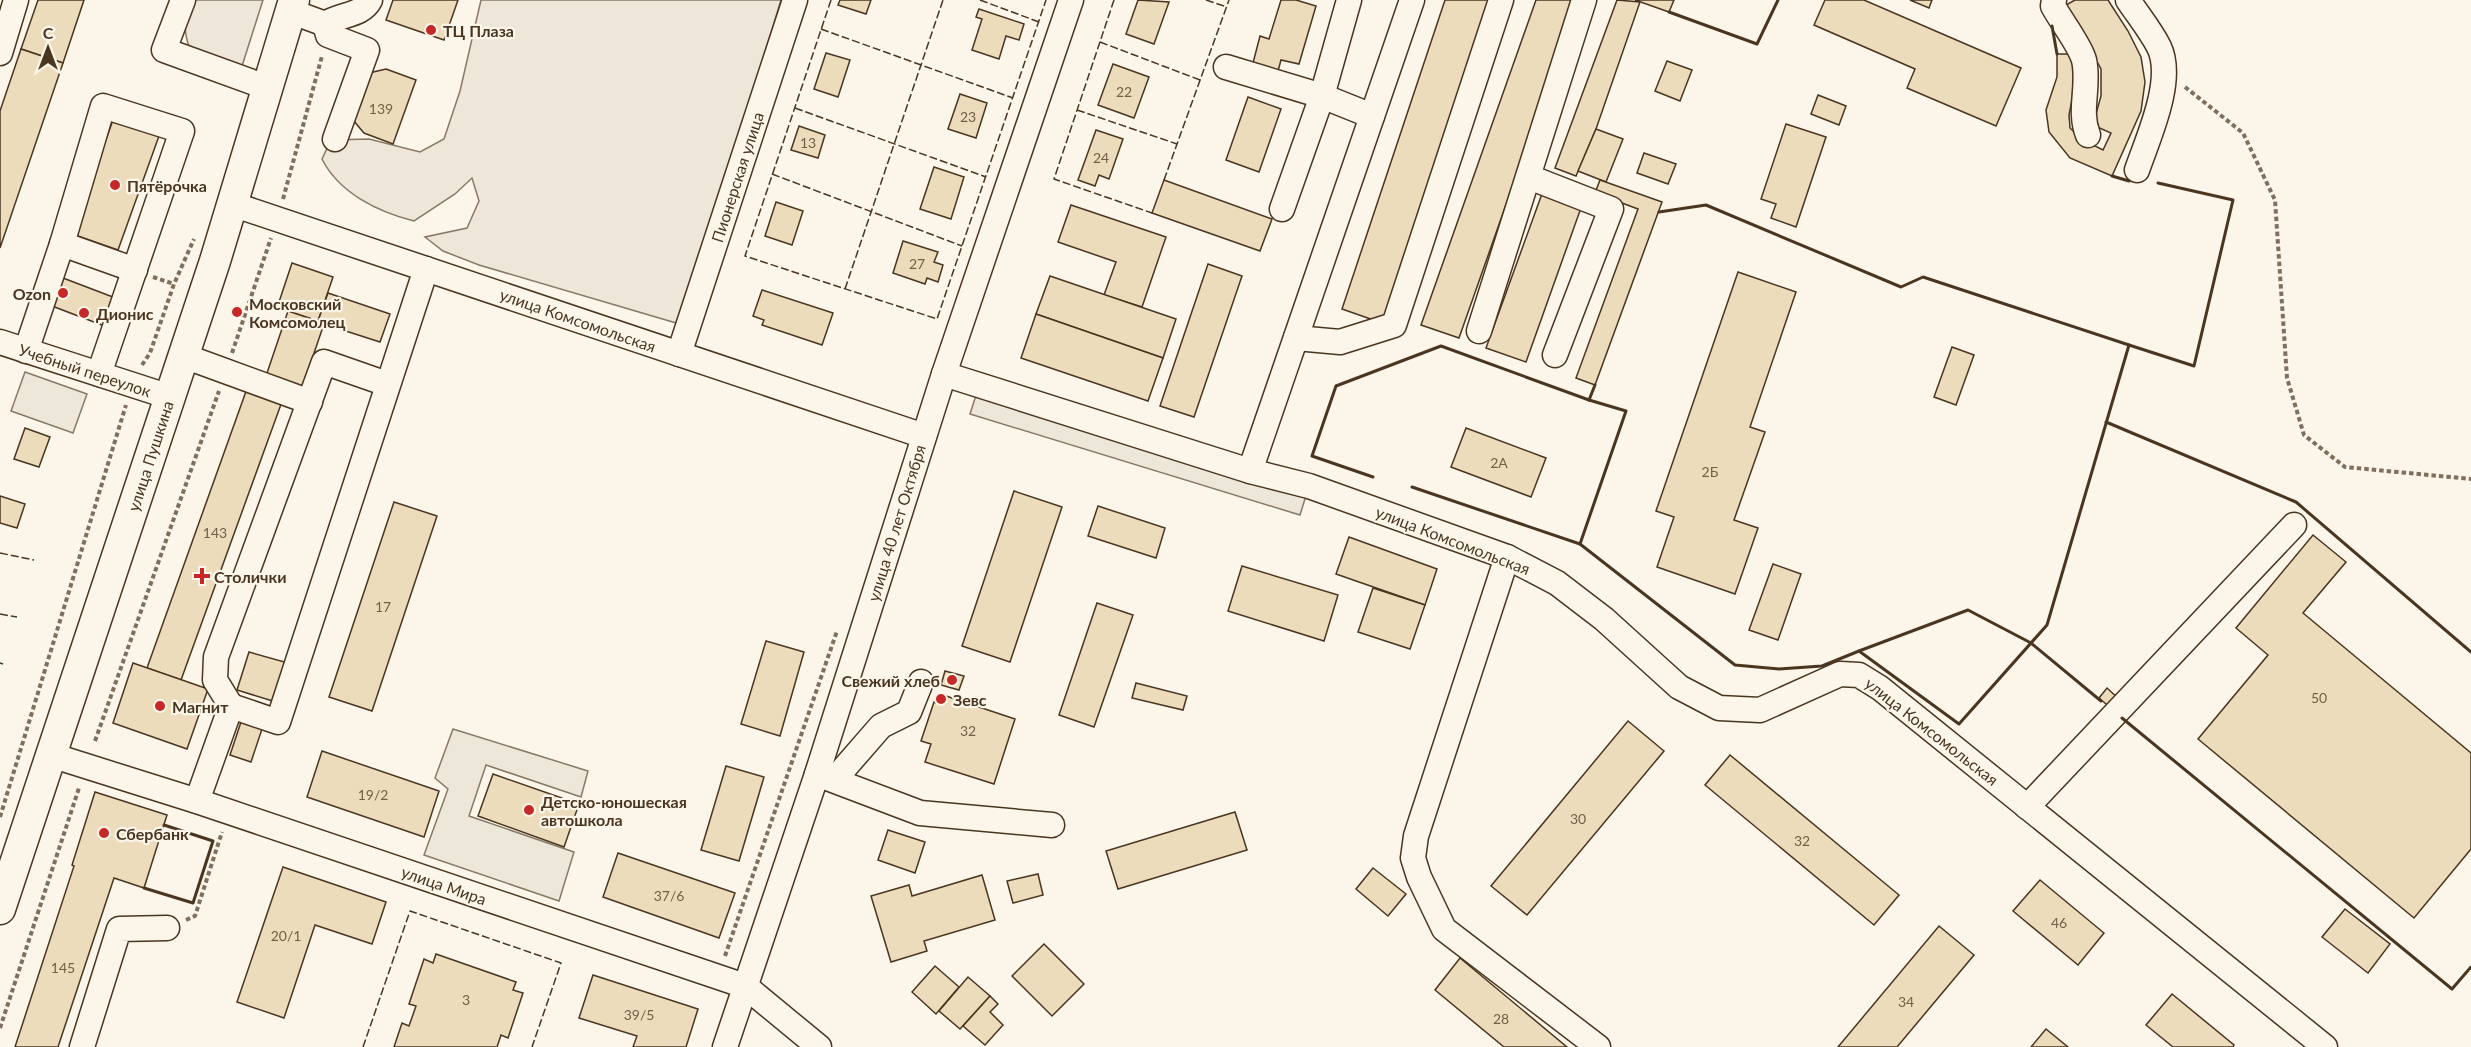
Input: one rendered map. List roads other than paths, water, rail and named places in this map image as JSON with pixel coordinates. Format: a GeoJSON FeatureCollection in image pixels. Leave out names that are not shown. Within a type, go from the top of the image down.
{"type":"FeatureCollection","features":[{"type":"Feature","properties":{"kind":"main road","name":"улица Пушкина"},"geometry":{"type":"LineString","coordinates":[[0,909],[184,356],[292,5]]}},
{"type":"Feature","properties":{"kind":"street"},"geometry":{"type":"LineString","coordinates":[[0,53],[16,0]]}},
{"type":"Feature","properties":{"kind":"street"},"geometry":{"type":"LineString","coordinates":[[183,0],[165,50],[266,87]]}},
{"type":"Feature","properties":{"kind":"street"},"geometry":{"type":"LineString","coordinates":[[325,24],[347,14],[357,13],[366,7],[370,0]]}},
{"type":"Feature","properties":{"kind":"street","name":"Пионерская улица"},"geometry":{"type":"LineString","coordinates":[[679,354],[795,0]]}},
{"type":"Feature","properties":{"kind":"street","name":"улица 40 лет Октября"},"geometry":{"type":"LineString","coordinates":[[724,1047],[745,986],[826,777],[924,436],[1071,0]]}},
{"type":"Feature","properties":{"kind":"street"},"geometry":{"type":"LineString","coordinates":[[1282,209],[1322,96],[1349,0]]}},
{"type":"Feature","properties":{"kind":"street"},"geometry":{"type":"LineString","coordinates":[[1250,471],[1412,0]]}},
{"type":"Feature","properties":{"kind":"street"},"geometry":{"type":"LineString","coordinates":[[1296,338],[1340,342],[1394,325],[1501,0]]}},
{"type":"Feature","properties":{"kind":"street"},"geometry":{"type":"LineString","coordinates":[[1479,331],[1584,0]]}},
{"type":"Feature","properties":{"kind":"street"},"geometry":{"type":"LineString","coordinates":[[2054,0],[2053,6],[2084,57],[2086,82],[2082,120],[2088,135]]}},
{"type":"Feature","properties":{"kind":"street"},"geometry":{"type":"LineString","coordinates":[[2128,0],[2160,48],[2163,70],[2157,115],[2137,170]]}},
{"type":"Feature","properties":{"kind":"street"},"geometry":{"type":"LineString","coordinates":[[292,5],[325,24],[328,35],[367,50],[335,139]]}},
{"type":"Feature","properties":{"kind":"street"},"geometry":{"type":"LineString","coordinates":[[1226,67],[1322,96],[1372,116]]}},
{"type":"Feature","properties":{"kind":"street"},"geometry":{"type":"LineString","coordinates":[[26,351],[62,244],[103,106],[182,131],[99,374]]}},
{"type":"Feature","properties":{"kind":"street"},"geometry":{"type":"LineString","coordinates":[[1529,177],[1611,209],[1556,355]]}},
{"type":"Feature","properties":{"kind":"street","name":"улица Комсомольская"},"geometry":{"type":"LineString","coordinates":[[232,204],[924,436]]}},
{"type":"Feature","properties":{"kind":"street"},"geometry":{"type":"LineString","coordinates":[[62,244],[135,270]]}},
{"type":"Feature","properties":{"kind":"street"},"geometry":{"type":"LineString","coordinates":[[387,384],[324,362],[216,657],[215,680],[231,706],[278,722],[426,269]]}},
{"type":"Feature","properties":{"kind":"street","name":"Учебный переулок"},"geometry":{"type":"LineString","coordinates":[[0,342],[170,398]]}},
{"type":"Feature","properties":{"kind":"street"},"geometry":{"type":"LineString","coordinates":[[184,356],[310,402]]}},
{"type":"Feature","properties":{"kind":"street","name":"улица Комсомольская"},"geometry":{"type":"LineString","coordinates":[[944,374],[1250,471],[1329,493],[1507,557],[1557,583],[1604,620],[1679,687],[1719,708],[1760,710],[1840,674],[1859,675],[1880,688],[2325,1047]]}},
{"type":"Feature","properties":{"kind":"street"},"geometry":{"type":"LineString","coordinates":[[2027,807],[2294,525]]}},
{"type":"Feature","properties":{"kind":"street"},"geometry":{"type":"LineString","coordinates":[[1507,557],[1416,836],[1413,858],[1419,878],[1444,929],[1598,1047]]}},
{"type":"Feature","properties":{"kind":"street"},"geometry":{"type":"LineString","coordinates":[[921,682],[909,712],[881,726],[826,777],[920,813],[1052,825]]}},
{"type":"Feature","properties":{"kind":"street"},"geometry":{"type":"LineString","coordinates":[[197,801],[231,706]]}},
{"type":"Feature","properties":{"kind":"street","name":"улица Мира"},"geometry":{"type":"LineString","coordinates":[[51,755],[229,811],[745,986],[819,1047]]}},
{"type":"Feature","properties":{"kind":"street"},"geometry":{"type":"LineString","coordinates":[[82,1047],[119,929],[167,928]]}},
{"type":"Feature","properties":{"kind":"place","name":"ТЦ Плаза"},"geometry":{"type":"Point","coordinates":[431,30]}},
{"type":"Feature","properties":{"kind":"place","name":"Пятёрочка"},"geometry":{"type":"Point","coordinates":[115,185]}},
{"type":"Feature","properties":{"kind":"place","name":"Ozon"},"geometry":{"type":"Point","coordinates":[63,293]}},
{"type":"Feature","properties":{"kind":"place","name":"Московский Комсомолец"},"geometry":{"type":"Point","coordinates":[237,312]}},
{"type":"Feature","properties":{"kind":"place","name":"Дионис"},"geometry":{"type":"Point","coordinates":[84,313]}},
{"type":"Feature","properties":{"kind":"place","name":"Столички"},"geometry":{"type":"Point","coordinates":[202,576]}},
{"type":"Feature","properties":{"kind":"place","name":"Свежий хлеб"},"geometry":{"type":"Point","coordinates":[952,680]}},
{"type":"Feature","properties":{"kind":"place","name":"Зевс"},"geometry":{"type":"Point","coordinates":[941,699]}},
{"type":"Feature","properties":{"kind":"place","name":"Магнит"},"geometry":{"type":"Point","coordinates":[160,706]}},
{"type":"Feature","properties":{"kind":"place","name":"Детско-юношеская автошкола"},"geometry":{"type":"Point","coordinates":[529,810]}},
{"type":"Feature","properties":{"kind":"place","name":"Сбербанк"},"geometry":{"type":"Point","coordinates":[104,833]}}]}
